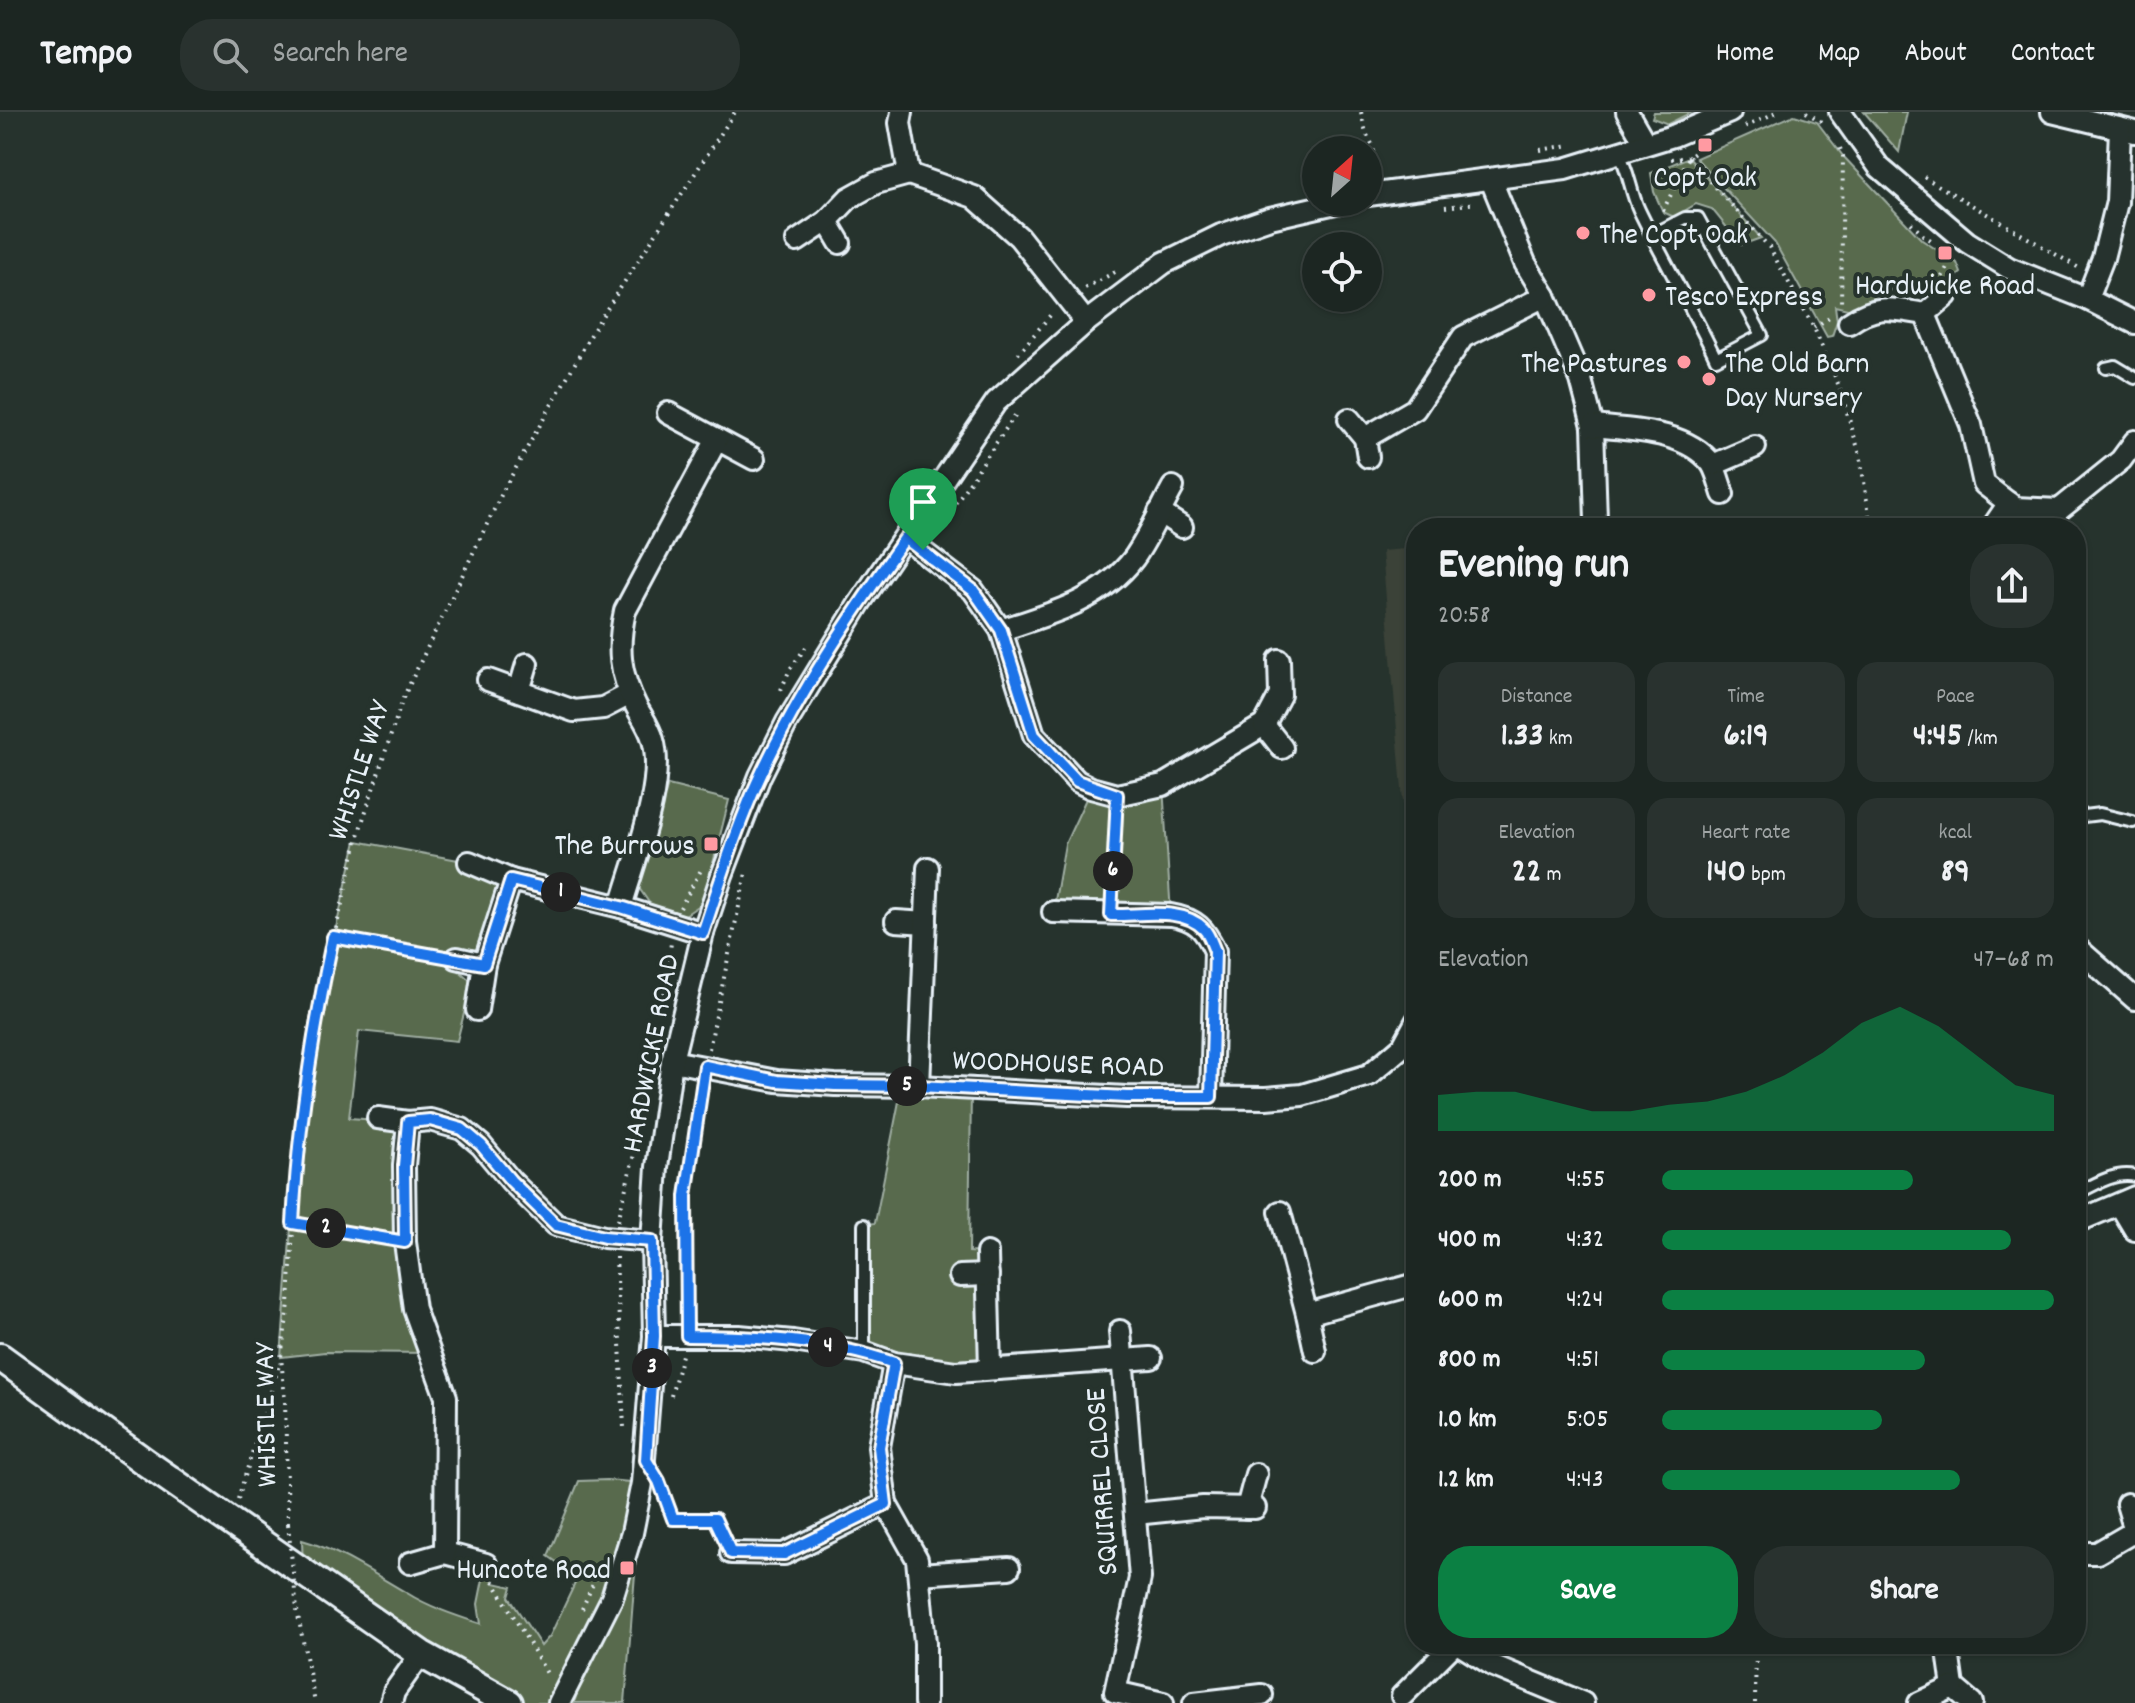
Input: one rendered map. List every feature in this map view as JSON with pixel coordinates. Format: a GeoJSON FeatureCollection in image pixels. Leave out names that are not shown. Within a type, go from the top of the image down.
{"type":"FeatureCollection","features":[{"type":"Feature","properties":{"kind":"street"},"geometry":{"type":"LineString","coordinates":[[902,112],[900,123],[909,174]]}},
{"type":"Feature","properties":{"kind":"street"},"geometry":{"type":"LineString","coordinates":[[1627,112],[1645,143]]}},
{"type":"Feature","properties":{"kind":"street"},"geometry":{"type":"LineString","coordinates":[[1382,186],[1494,189],[1565,169],[1622,158],[1645,143],[1673,136],[1730,112]]}},
{"type":"Feature","properties":{"kind":"street"},"geometry":{"type":"LineString","coordinates":[[1840,112],[1879,167],[1967,242],[2009,268],[2087,299],[2135,323]]}},
{"type":"Feature","properties":{"kind":"street"},"geometry":{"type":"LineString","coordinates":[[2052,112],[2128,130],[2117,202],[2087,299]]}},
{"type":"Feature","properties":{"kind":"street"},"geometry":{"type":"LineString","coordinates":[[797,241],[827,221],[849,198],[876,183],[909,174],[974,197],[1019,237],[1086,322]]}},
{"type":"Feature","properties":{"kind":"street"},"geometry":{"type":"LineString","coordinates":[[1494,189],[1525,263],[1545,296],[1581,380],[1593,426],[1596,518]]}},
{"type":"Feature","properties":{"kind":"street","name":"HARDWICKE ROAD"},"geometry":{"type":"LineString","coordinates":[[560,1700],[612,1598],[632,1533],[646,1460],[654,1336],[652,1241],[657,1167],[672,1061],[703,933],[760,776],[787,722],[834,643],[996,402],[1086,322],[1164,263],[1221,235],[1302,211]]}},
{"type":"Feature","properties":{"kind":"street"},"geometry":{"type":"LineString","coordinates":[[827,221],[840,243]]}},
{"type":"Feature","properties":{"kind":"street"},"geometry":{"type":"LineString","coordinates":[[1349,419],[1370,442],[1415,409],[1463,337],[1545,296]]}},
{"type":"Feature","properties":{"kind":"street"},"geometry":{"type":"LineString","coordinates":[[1925,314],[1946,296]]}},
{"type":"Feature","properties":{"kind":"street"},"geometry":{"type":"LineString","coordinates":[[1845,316],[1868,310],[1896,309],[1925,314]]}},
{"type":"Feature","properties":{"kind":"street"},"geometry":{"type":"LineString","coordinates":[[1925,314],[1971,425],[1984,484],[2015,508],[2059,510],[2121,460],[2135,441]]}},
{"type":"Feature","properties":{"kind":"street"},"geometry":{"type":"LineString","coordinates":[[668,413],[754,459]]}},
{"type":"Feature","properties":{"kind":"street"},"geometry":{"type":"LineString","coordinates":[[1593,426],[1653,432],[1693,448],[1713,465],[1723,494]]}},
{"type":"Feature","properties":{"kind":"street"},"geometry":{"type":"LineString","coordinates":[[621,907],[657,781],[654,740],[630,694],[621,667],[619,640],[625,611],[717,439]]}},
{"type":"Feature","properties":{"kind":"street"},"geometry":{"type":"LineString","coordinates":[[1713,465],[1755,447]]}},
{"type":"Feature","properties":{"kind":"street"},"geometry":{"type":"LineString","coordinates":[[1001,630],[1077,605],[1101,590],[1134,558],[1173,487]]}},
{"type":"Feature","properties":{"kind":"street"},"geometry":{"type":"LineString","coordinates":[[1999,518],[2009,503]]}},
{"type":"Feature","properties":{"kind":"street"},"geometry":{"type":"LineString","coordinates":[[1159,512],[1182,527]]}},
{"type":"Feature","properties":{"kind":"street"},"geometry":{"type":"LineString","coordinates":[[905,538],[973,590],[1001,630],[1034,735],[1077,781],[1117,795],[1163,785],[1264,725],[1280,695],[1279,660]]}},
{"type":"Feature","properties":{"kind":"street"},"geometry":{"type":"LineString","coordinates":[[519,691],[527,664]]}},
{"type":"Feature","properties":{"kind":"street"},"geometry":{"type":"LineString","coordinates":[[488,680],[574,711],[603,708],[630,694]]}},
{"type":"Feature","properties":{"kind":"street"},"geometry":{"type":"LineString","coordinates":[[1264,725],[1282,748]]}},
{"type":"Feature","properties":{"kind":"street"},"geometry":{"type":"LineString","coordinates":[[469,862],[511,880],[621,907],[703,933]]}},
{"type":"Feature","properties":{"kind":"street"},"geometry":{"type":"LineString","coordinates":[[919,1086],[928,868]]}},
{"type":"Feature","properties":{"kind":"street"},"geometry":{"type":"LineString","coordinates":[[477,1010],[484,964],[511,880]]}},
{"type":"Feature","properties":{"kind":"street"},"geometry":{"type":"LineString","coordinates":[[1053,912],[1180,916],[1189,918],[1205,930],[1215,951],[1211,1097]]}},
{"type":"Feature","properties":{"kind":"street"},"geometry":{"type":"LineString","coordinates":[[896,921],[926,923]]}},
{"type":"Feature","properties":{"kind":"street"},"geometry":{"type":"LineString","coordinates":[[2086,956],[2135,999]]}},
{"type":"Feature","properties":{"kind":"street"},"geometry":{"type":"LineString","coordinates":[[457,958],[484,964]]}},
{"type":"Feature","properties":{"kind":"street","name":"WOODHOUSE ROAD"},"geometry":{"type":"LineString","coordinates":[[672,1061],[777,1081],[835,1085],[919,1086],[1127,1097],[1266,1098],[1302,1095],[1369,1075],[1406,1040]]}},
{"type":"Feature","properties":{"kind":"street"},"geometry":{"type":"LineString","coordinates":[[378,1118],[408,1122],[430,1120],[462,1129],[556,1225],[604,1237],[652,1241]]}},
{"type":"Feature","properties":{"kind":"street"},"geometry":{"type":"LineString","coordinates":[[408,1122],[404,1166],[405,1242],[414,1309],[446,1397],[445,1553]]}},
{"type":"Feature","properties":{"kind":"street"},"geometry":{"type":"LineString","coordinates":[[2086,1218],[2128,1201],[2135,1230]]}},
{"type":"Feature","properties":{"kind":"street"},"geometry":{"type":"LineString","coordinates":[[1280,1212],[1315,1351]]}},
{"type":"Feature","properties":{"kind":"street"},"geometry":{"type":"LineString","coordinates":[[987,1253],[990,1369]]}},
{"type":"Feature","properties":{"kind":"street"},"geometry":{"type":"LineString","coordinates":[[960,1276],[988,1275]]}},
{"type":"Feature","properties":{"kind":"street"},"geometry":{"type":"LineString","coordinates":[[1307,1314],[1406,1287]]}},
{"type":"Feature","properties":{"kind":"street","name":"SQUIRREL CLOSE"},"geometry":{"type":"LineString","coordinates":[[1120,1331],[1140,1578],[1112,1698],[1163,1703]]}},
{"type":"Feature","properties":{"kind":"street"},"geometry":{"type":"LineString","coordinates":[[654,1336],[739,1336],[864,1352],[894,1363],[956,1372],[1151,1358]]}},
{"type":"Feature","properties":{"kind":"street"},"geometry":{"type":"LineString","coordinates":[[0,1357],[421,1654],[509,1703]]}},
{"type":"Feature","properties":{"kind":"street"},"geometry":{"type":"LineString","coordinates":[[894,1363],[879,1447],[886,1504],[917,1559],[925,1643],[925,1703]]}},
{"type":"Feature","properties":{"kind":"street"},"geometry":{"type":"LineString","coordinates":[[1135,1514],[1203,1507],[1251,1508],[1256,1474]]}},
{"type":"Feature","properties":{"kind":"street"},"geometry":{"type":"LineString","coordinates":[[731,1553],[784,1554],[886,1504]]}},
{"type":"Feature","properties":{"kind":"street"},"geometry":{"type":"LineString","coordinates":[[2086,1553],[2097,1553],[2135,1531],[2127,1504]]}},
{"type":"Feature","properties":{"kind":"street"},"geometry":{"type":"LineString","coordinates":[[410,1563],[445,1553],[486,1564]]}},
{"type":"Feature","properties":{"kind":"street"},"geometry":{"type":"LineString","coordinates":[[919,1574],[1009,1568]]}},
{"type":"Feature","properties":{"kind":"street"},"geometry":{"type":"LineString","coordinates":[[391,1703],[394,1692],[421,1654]]}},
{"type":"Feature","properties":{"kind":"street"},"geometry":{"type":"LineString","coordinates":[[1402,1696],[1446,1654]]}},
{"type":"Feature","properties":{"kind":"street"},"geometry":{"type":"LineString","coordinates":[[1473,1654],[1494,1666],[1583,1703]]}},
{"type":"Feature","properties":{"kind":"street"},"geometry":{"type":"LineString","coordinates":[[1948,1654],[1953,1687],[1972,1703]]}},
{"type":"Feature","properties":{"kind":"street"},"geometry":{"type":"LineString","coordinates":[[1919,1703],[1953,1687]]}},
{"type":"Feature","properties":{"kind":"street"},"geometry":{"type":"LineString","coordinates":[[1194,1703],[1249,1699]]}},
{"type":"Feature","properties":{"kind":"lane"},"geometry":{"type":"LineString","coordinates":[[1622,158],[1636,203],[1652,235],[1716,359],[1762,335],[1698,218],[1685,218],[1652,235]]}},
{"type":"Feature","properties":{"kind":"lane"},"geometry":{"type":"LineString","coordinates":[[2106,368],[2115,366],[2135,378]]}},
{"type":"Feature","properties":{"kind":"lane"},"geometry":{"type":"LineString","coordinates":[[2086,816],[2100,814],[2133,822]]}},
{"type":"Feature","properties":{"kind":"lane"},"geometry":{"type":"LineString","coordinates":[[2086,1189],[2114,1176],[2126,1173],[2135,1176]]}},
{"type":"Feature","properties":{"kind":"lane"},"geometry":{"type":"LineString","coordinates":[[864,1225],[864,1352]]}},
{"type":"Feature","properties":{"kind":"path","name":"WHISTLE WAY"},"geometry":{"type":"LineString","coordinates":[[315,1703],[297,1610],[288,1524],[281,1357],[289,1304],[297,1149],[333,937],[359,832],[403,698],[499,500],[597,324],[735,112]]}},
{"type":"Feature","properties":{"kind":"path"},"geometry":{"type":"LineString","coordinates":[[1361,112],[1368,136]]}},
{"type":"Feature","properties":{"kind":"path"},"geometry":{"type":"LineString","coordinates":[[1673,136],[1769,247],[1814,328],[1839,386],[1860,455],[1869,518]]}},
{"type":"Feature","properties":{"kind":"path"},"geometry":{"type":"LineString","coordinates":[[1537,151],[1579,144]]}},
{"type":"Feature","properties":{"kind":"path"},"geometry":{"type":"LineString","coordinates":[[1839,146],[1843,156],[1845,316]]}},
{"type":"Feature","properties":{"kind":"path"},"geometry":{"type":"LineString","coordinates":[[1622,158],[1689,157]]}},
{"type":"Feature","properties":{"kind":"path"},"geometry":{"type":"LineString","coordinates":[[1652,235],[1689,157]]}},
{"type":"Feature","properties":{"kind":"path"},"geometry":{"type":"LineString","coordinates":[[1915,171],[2095,278]]}},
{"type":"Feature","properties":{"kind":"path"},"geometry":{"type":"LineString","coordinates":[[1382,180],[1391,174]]}},
{"type":"Feature","properties":{"kind":"path"},"geometry":{"type":"LineString","coordinates":[[1436,208],[1465,206],[1494,189]]}},
{"type":"Feature","properties":{"kind":"path"},"geometry":{"type":"LineString","coordinates":[[923,550],[1018,410]]}},
{"type":"Feature","properties":{"kind":"path"},"geometry":{"type":"LineString","coordinates":[[1111,915],[1117,795]]}},
{"type":"Feature","properties":{"kind":"path"},"geometry":{"type":"LineString","coordinates":[[671,1396],[687,1336],[686,1196],[705,1066],[746,872]]}},
{"type":"Feature","properties":{"kind":"path"},"geometry":{"type":"LineString","coordinates":[[333,937],[457,958]]}},
{"type":"Feature","properties":{"kind":"path"},"geometry":{"type":"LineString","coordinates":[[293,1223],[405,1242]]}},
{"type":"Feature","properties":{"kind":"path"},"geometry":{"type":"LineString","coordinates":[[231,1521],[281,1357]]}},
{"type":"Feature","properties":{"kind":"path"},"geometry":{"type":"LineString","coordinates":[[657,1497],[659,1481],[673,1519],[715,1519],[731,1553]]}},
{"type":"Feature","properties":{"kind":"path"},"geometry":{"type":"LineString","coordinates":[[486,1564],[560,1700]]}},
{"type":"Feature","properties":{"kind":"path"},"geometry":{"type":"LineString","coordinates":[[1755,1703],[1756,1654]]}},
{"type":"Feature","properties":{"kind":"shaded area"},"geometry":{"type":"Polygon","coordinates":[[[1406,549],[1406,837],[1382,551],[1406,549]]]}},
{"type":"Feature","properties":{"kind":"green space"},"geometry":{"type":"Polygon","coordinates":[[[1654,112],[1692,112],[1668,124],[1652,118],[1654,112]]]}},
{"type":"Feature","properties":{"kind":"green space"},"geometry":{"type":"Polygon","coordinates":[[[1864,112],[1907,112],[1899,152],[1864,112]]]}},
{"type":"Feature","properties":{"kind":"green space"},"geometry":{"type":"Polygon","coordinates":[[[1794,115],[1817,122],[1843,156],[1922,240],[1957,263],[1961,273],[1938,292],[1886,290],[1852,310],[1835,306],[1837,321],[1832,336],[1827,337],[1775,243],[1696,158],[1794,115]]]}},
{"type":"Feature","properties":{"kind":"green space"},"geometry":{"type":"Polygon","coordinates":[[[1689,157],[1761,238],[1741,245],[1712,209],[1696,204],[1674,217],[1663,212],[1654,192],[1651,173],[1689,157]]]}},
{"type":"Feature","properties":{"kind":"green space"},"geometry":{"type":"Polygon","coordinates":[[[668,785],[729,800],[703,903],[685,915],[650,904],[639,888],[643,858],[668,785]]]}},
{"type":"Feature","properties":{"kind":"green space"},"geometry":{"type":"Polygon","coordinates":[[[1163,785],[1171,915],[1053,912],[1065,844],[1091,788],[1163,785]]]}},
{"type":"Feature","properties":{"kind":"green space"},"geometry":{"type":"Polygon","coordinates":[[[356,841],[469,862],[511,880],[484,964],[455,967],[472,982],[457,1041],[359,1031],[349,1118],[408,1122],[404,1166],[430,1353],[325,1352],[281,1357],[297,1149],[326,971],[356,841]]]}},
{"type":"Feature","properties":{"kind":"green space"},"geometry":{"type":"Polygon","coordinates":[[[902,1086],[971,1090],[969,1252],[987,1253],[990,1369],[864,1352],[864,1225],[875,1223],[902,1086]]]}},
{"type":"Feature","properties":{"kind":"green space"},"geometry":{"type":"Polygon","coordinates":[[[579,1481],[642,1483],[625,1703],[574,1703],[590,1652],[559,1703],[509,1703],[303,1570],[302,1540],[343,1556],[424,1603],[481,1624],[478,1604],[486,1564],[494,1583],[512,1587],[509,1597],[541,1646],[550,1636],[578,1577],[548,1556],[579,1481]]]}},
{"type":"Feature","properties":{"kind":"place","name":"Copt Oak"},"geometry":{"type":"Point","coordinates":[1705,145]}},
{"type":"Feature","properties":{"kind":"place","name":"The Copt Oak"},"geometry":{"type":"Point","coordinates":[1583,233]}},
{"type":"Feature","properties":{"kind":"place","name":"Hardwicke Road"},"geometry":{"type":"Point","coordinates":[1945,253]}},
{"type":"Feature","properties":{"kind":"place","name":"Tesco Express"},"geometry":{"type":"Point","coordinates":[1649,295]}},
{"type":"Feature","properties":{"kind":"place","name":"The Pastures"},"geometry":{"type":"Point","coordinates":[1684,362]}},
{"type":"Feature","properties":{"kind":"place","name":"The Old Barn Day Nursery"},"geometry":{"type":"Point","coordinates":[1709,379]}},
{"type":"Feature","properties":{"kind":"place","name":"The Burrows"},"geometry":{"type":"Point","coordinates":[711,844]}},
{"type":"Feature","properties":{"kind":"place","name":"Huncote Road"},"geometry":{"type":"Point","coordinates":[627,1568]}},
{"type":"Feature","properties":{"kind":"route"},"geometry":{"type":"LineString","coordinates":[[905,538],[923,550],[973,590],[1001,630],[1034,735],[1077,781],[1117,795],[1111,915],[1171,915],[1189,918],[1205,930],[1215,951],[1211,1097],[1127,1097],[919,1086],[835,1085],[777,1081],[705,1066],[686,1196],[687,1336],[739,1336],[793,1341],[864,1352],[894,1363],[879,1447],[886,1504],[784,1554],[731,1553],[715,1519],[673,1519],[659,1481],[646,1460],[654,1336],[652,1241],[604,1237],[556,1225],[462,1129],[430,1120],[408,1122],[404,1166],[405,1242],[293,1223],[297,1149],[326,971],[333,937],[484,964],[511,880],[621,907],[703,933],[760,776],[787,722],[859,604],[905,538]]}}]}
